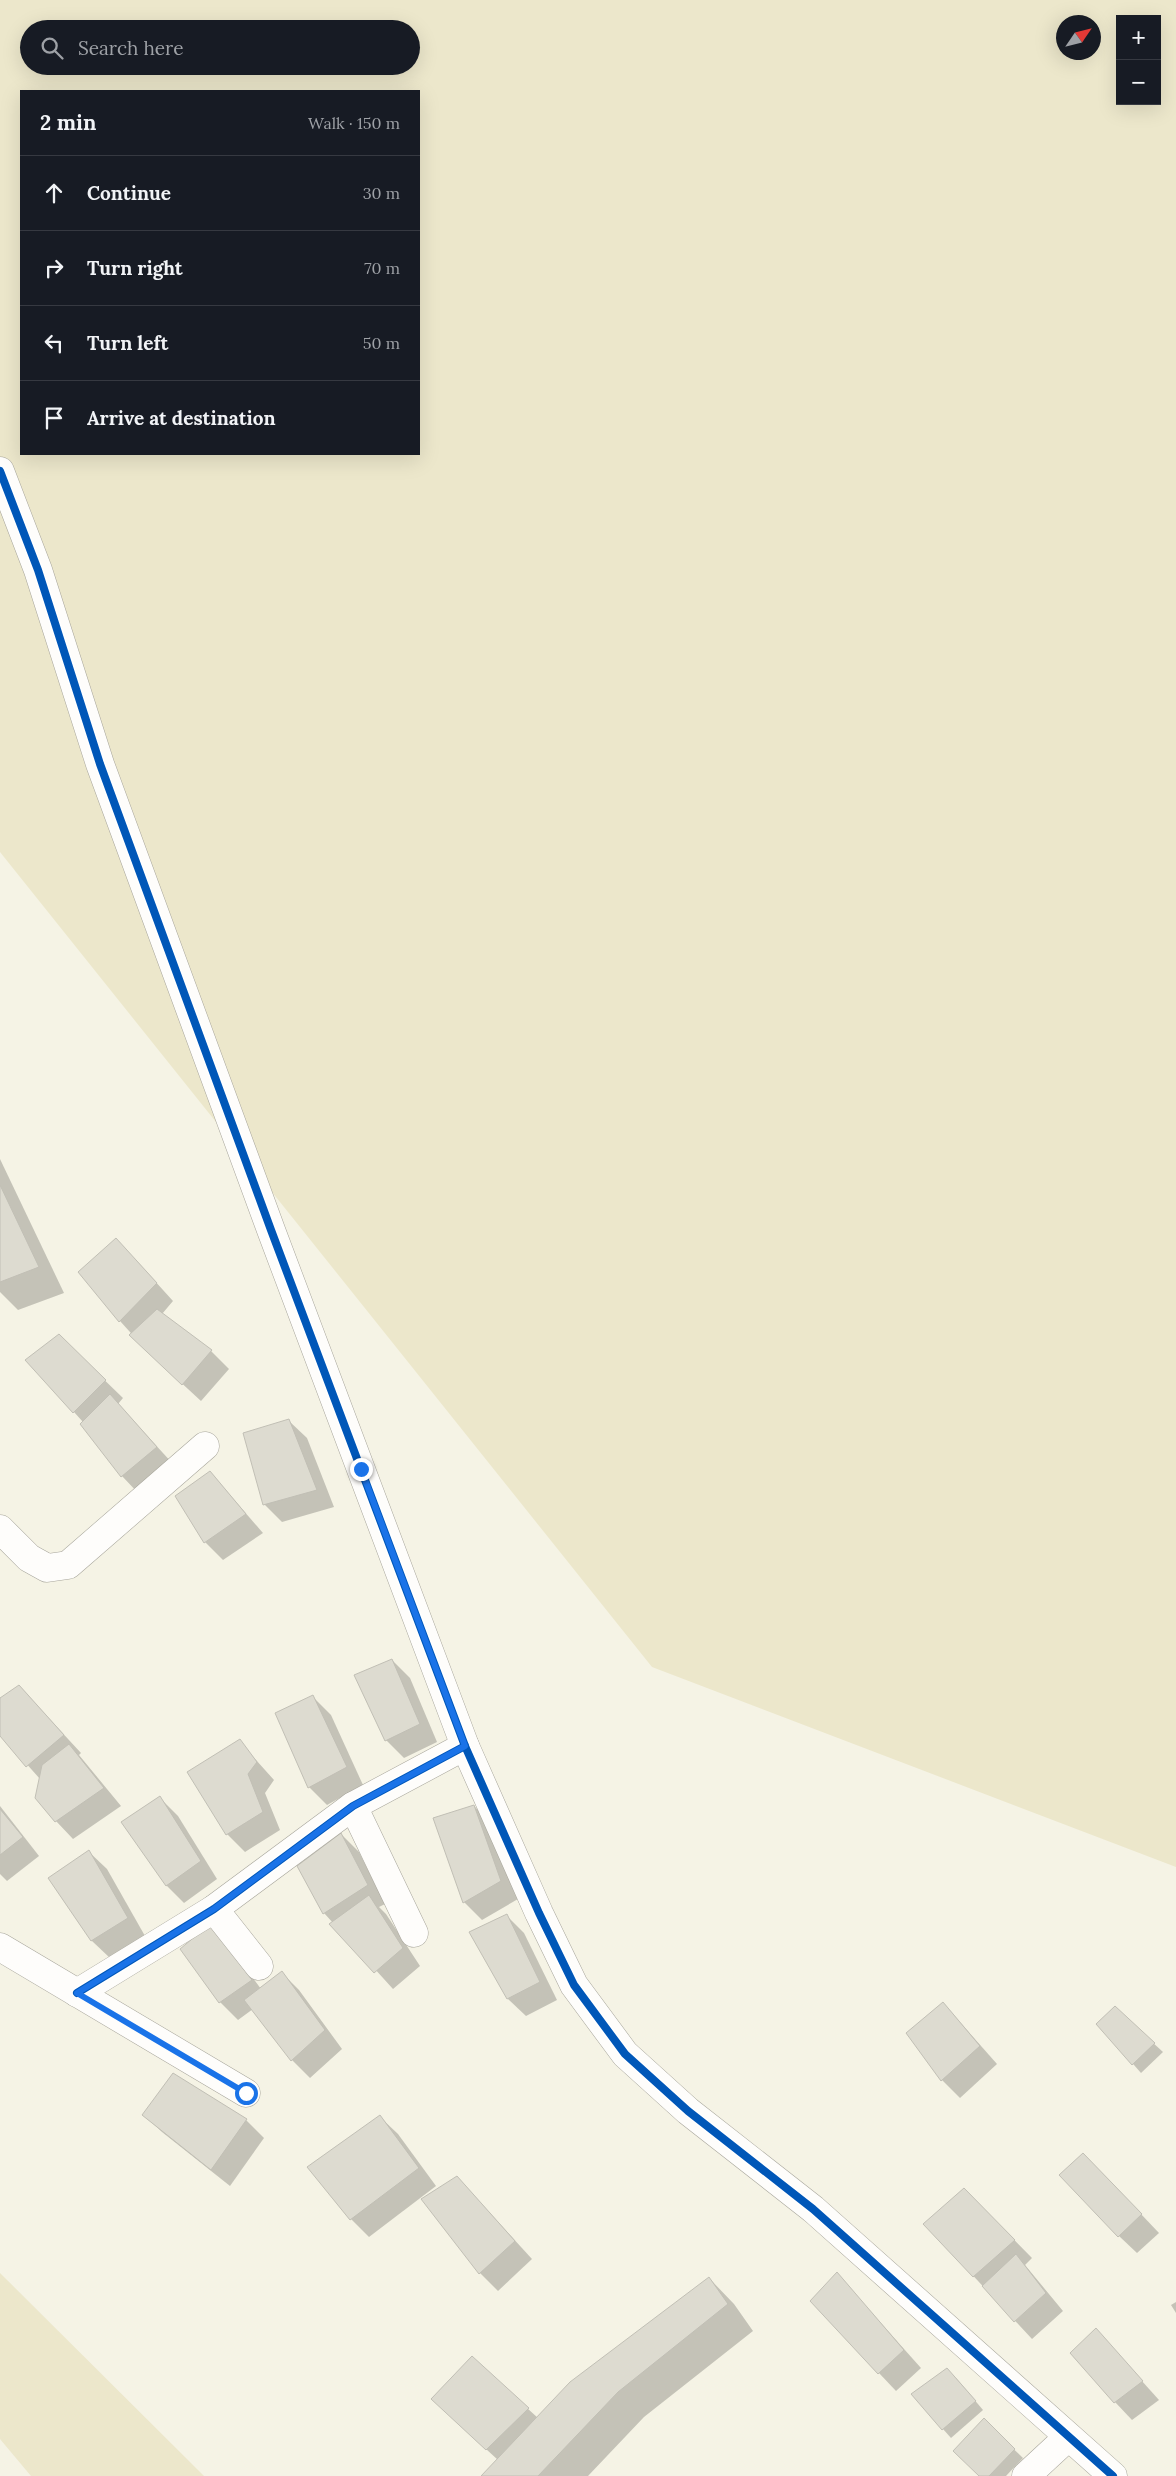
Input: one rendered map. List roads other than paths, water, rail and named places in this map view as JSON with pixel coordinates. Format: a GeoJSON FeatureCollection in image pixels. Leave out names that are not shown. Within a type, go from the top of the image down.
{"type":"FeatureCollection","features":[{"type":"Feature","properties":{"kind":"street"},"geometry":{"type":"LineString","coordinates":[[0,471],[38,570],[107,782],[271,1230],[465,1746],[539,1913],[574,1985],[625,2054],[688,2111],[813,2209],[1010,2384],[1067,2438],[1112,2476]]}},
{"type":"Feature","properties":{"kind":"street"},"geometry":{"type":"LineString","coordinates":[[0,1529],[29,1558],[47,1568],[68,1565],[205,1446]]}},
{"type":"Feature","properties":{"kind":"street"},"geometry":{"type":"LineString","coordinates":[[77,1993],[214,1909],[353,1806],[465,1746]]}},
{"type":"Feature","properties":{"kind":"street"},"geometry":{"type":"LineString","coordinates":[[353,1806],[414,1932]]}},
{"type":"Feature","properties":{"kind":"street"},"geometry":{"type":"LineString","coordinates":[[214,1909],[259,1966]]}},
{"type":"Feature","properties":{"kind":"street"},"geometry":{"type":"LineString","coordinates":[[0,1947],[246,2093]]}},
{"type":"Feature","properties":{"kind":"street"},"geometry":{"type":"LineString","coordinates":[[1026,2476],[1067,2438]]}}]}
